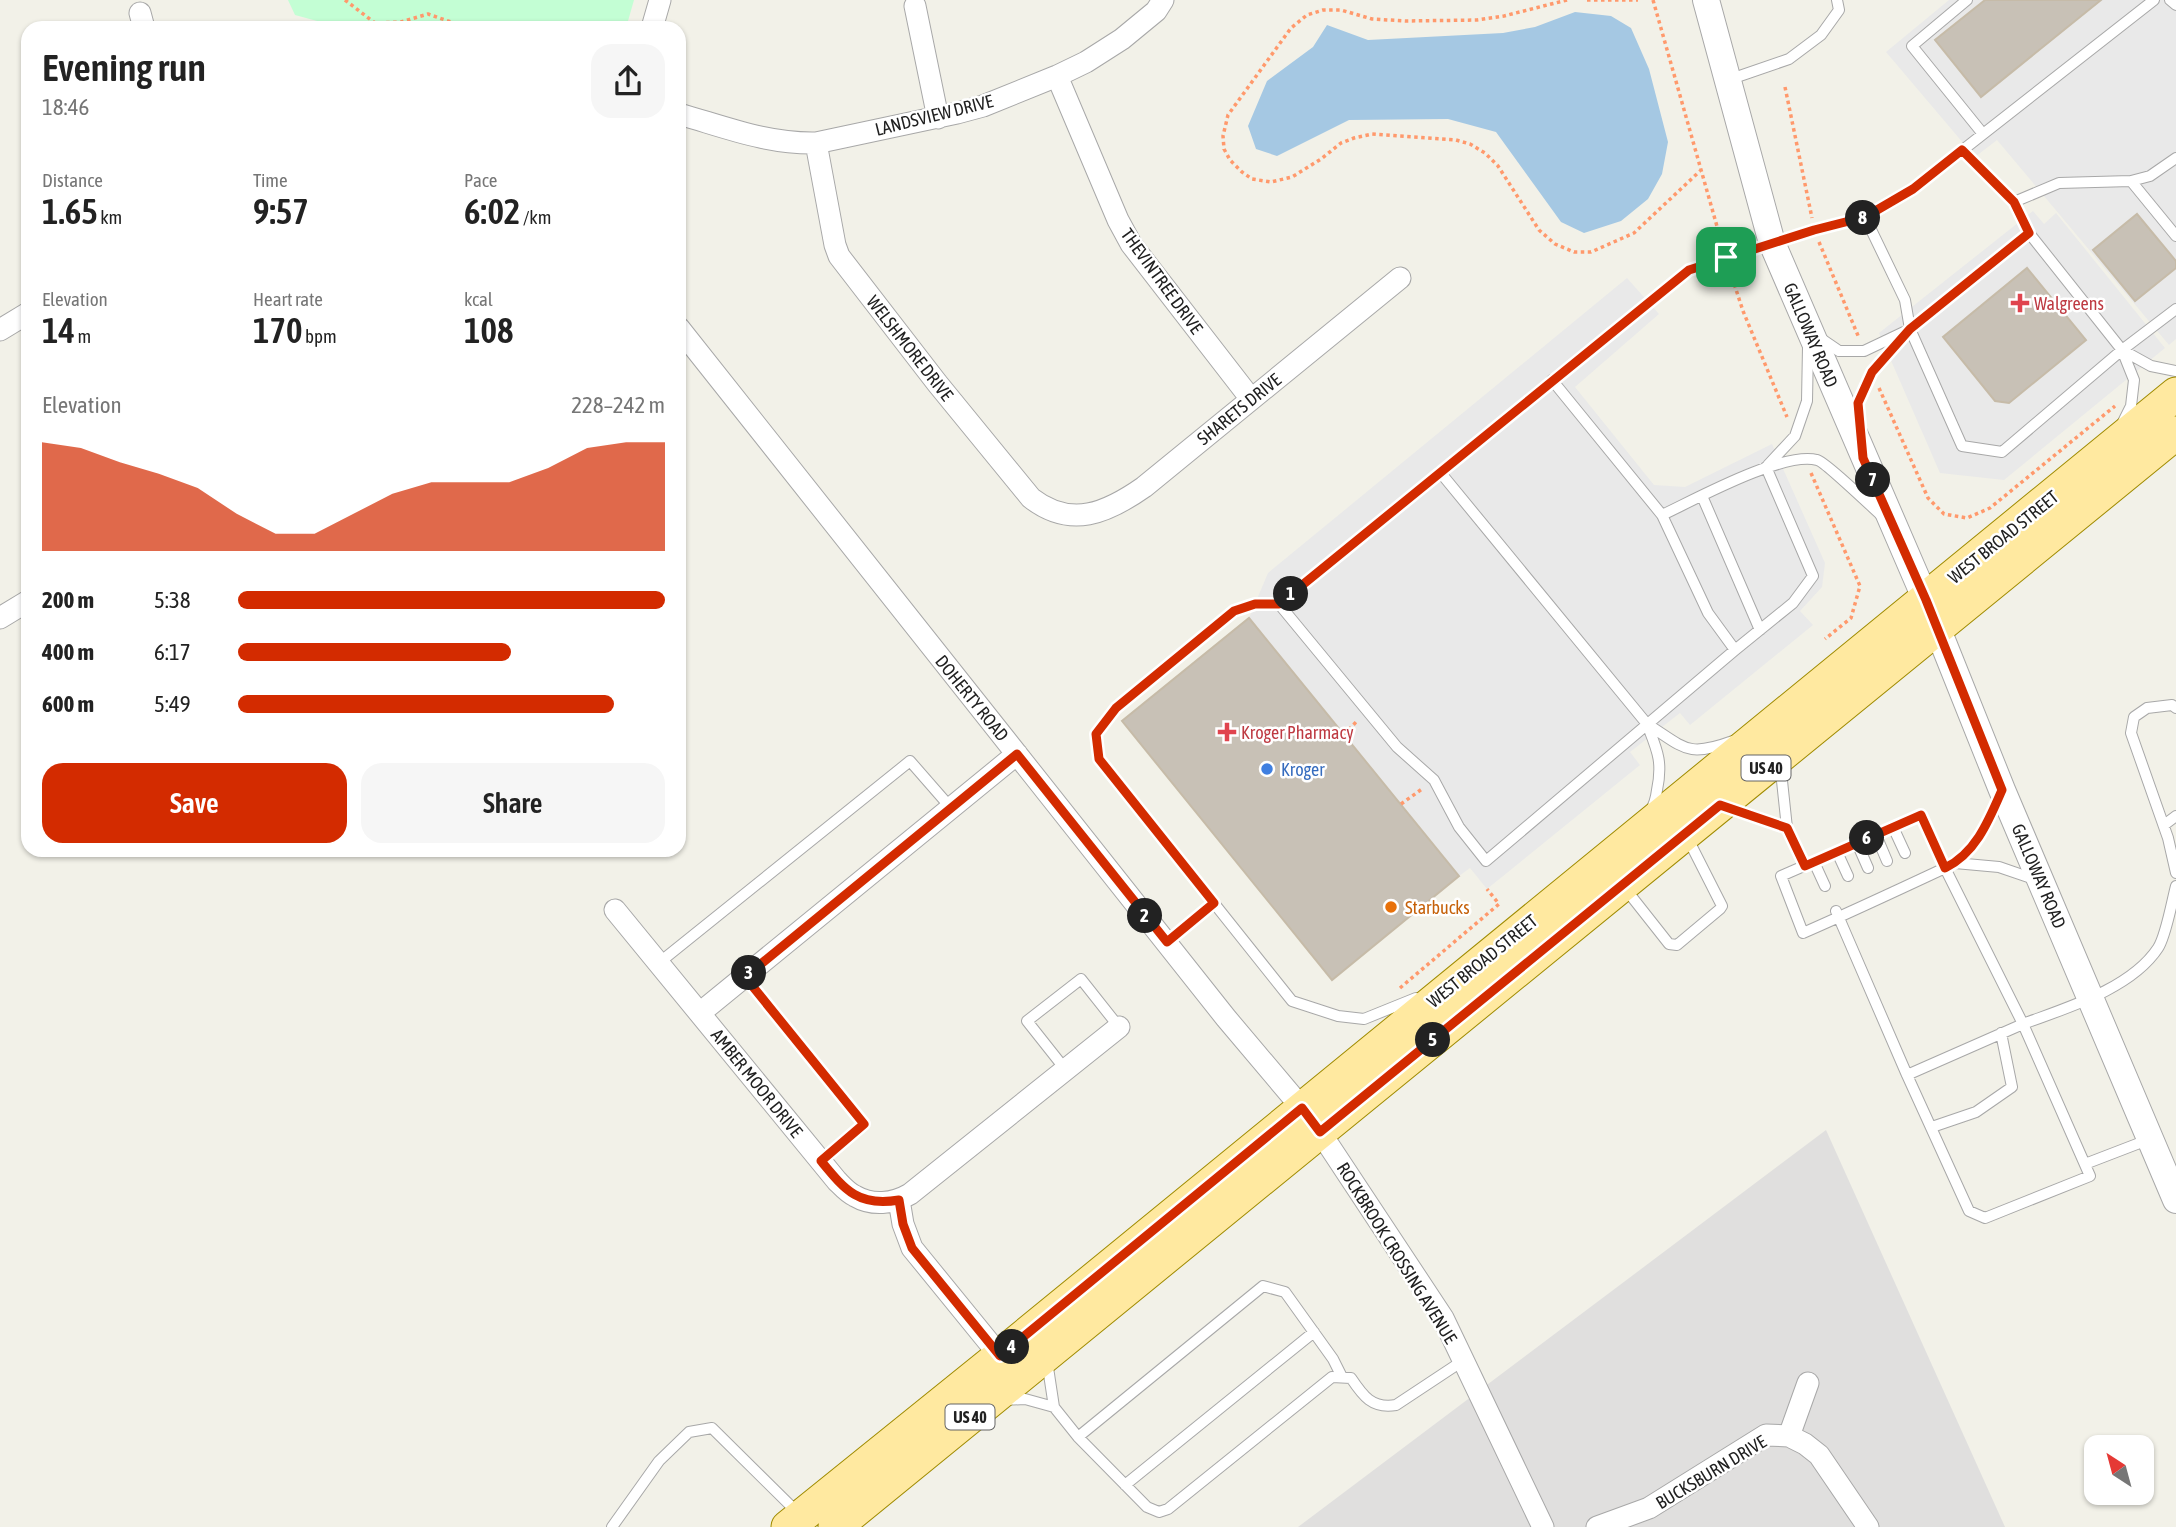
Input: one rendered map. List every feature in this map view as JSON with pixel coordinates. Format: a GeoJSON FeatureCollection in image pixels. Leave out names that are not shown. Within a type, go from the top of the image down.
{"type":"FeatureCollection","features":[{"type":"Feature","properties":{"kind":"main road","name":"WEST BROAD STREET"},"geometry":{"type":"LineString","coordinates":[[795,1522],[1000,1356],[1622,885],[1779,757],[2107,452],[2176,394]]}},
{"type":"Feature","properties":{"kind":"main road","name":"WEST BROAD STREET"},"geometry":{"type":"LineString","coordinates":[[835,1527],[1046,1355],[1311,1120],[1493,953],[1629,842],[1843,668],[1931,614],[2176,433]]}},
{"type":"Feature","properties":{"kind":"street"},"geometry":{"type":"LineString","coordinates":[[654,21],[660,0]]}},
{"type":"Feature","properties":{"kind":"street","name":"LANDSVIEW DRIVE"},"geometry":{"type":"LineString","coordinates":[[686,116],[771,141],[816,143],[938,118],[983,106],[1086,62],[1122,39],[1156,11],[1163,0]]}},
{"type":"Feature","properties":{"kind":"street","name":"GALLOWAY ROAD"},"geometry":{"type":"LineString","coordinates":[[1706,0],[1772,243],[1931,614],[2002,790],[2176,1200]]}},
{"type":"Feature","properties":{"kind":"street"},"geometry":{"type":"LineString","coordinates":[[915,6],[938,118]]}},
{"type":"Feature","properties":{"kind":"street","name":"THEVINTREE DRIVE"},"geometry":{"type":"LineString","coordinates":[[1057,76],[1118,220],[1131,244],[1251,399]]}},
{"type":"Feature","properties":{"kind":"street","name":"WELSHMORE DRIVE"},"geometry":{"type":"LineString","coordinates":[[816,143],[832,233],[839,256],[937,383],[1031,498],[1040,505],[1066,515]]}},
{"type":"Feature","properties":{"kind":"street","name":"SHARETS DRIVE"},"geometry":{"type":"LineString","coordinates":[[1066,515],[1092,515],[1126,500],[1400,278]]}},
{"type":"Feature","properties":{"kind":"street"},"geometry":{"type":"LineString","coordinates":[[0,330],[21,317]]}},
{"type":"Feature","properties":{"kind":"street","name":"DOHERTY ROAD"},"geometry":{"type":"LineString","coordinates":[[686,337],[1226,1018],[1311,1120]]}},
{"type":"Feature","properties":{"kind":"street"},"geometry":{"type":"LineString","coordinates":[[0,618],[21,605]]}},
{"type":"Feature","properties":{"kind":"street"},"geometry":{"type":"LineString","coordinates":[[700,1013],[1017,754]]}},
{"type":"Feature","properties":{"kind":"street","name":"AMBER MOOR DRIVE"},"geometry":{"type":"LineString","coordinates":[[615,910],[837,1181],[855,1196],[880,1203],[899,1200]]}},
{"type":"Feature","properties":{"kind":"street"},"geometry":{"type":"LineString","coordinates":[[1000,1356],[912,1248],[903,1224],[899,1200],[1119,1027]]}},
{"type":"Feature","properties":{"kind":"street","name":"ROCKBROOK CROSSING AVENUE"},"geometry":{"type":"LineString","coordinates":[[1311,1120],[1443,1318],[1543,1527]]}},
{"type":"Feature","properties":{"kind":"street"},"geometry":{"type":"LineString","coordinates":[[1789,1436],[1808,1383]]}},
{"type":"Feature","properties":{"kind":"street","name":"BUCKSBURN DRIVE"},"geometry":{"type":"LineString","coordinates":[[1597,1527],[1649,1508],[1766,1435],[1789,1436],[1819,1455],[1868,1527]]}},
{"type":"Feature","properties":{"kind":"lane"},"geometry":{"type":"LineString","coordinates":[[1728,80],[1789,59],[1821,35],[1839,9],[1837,0]]}},
{"type":"Feature","properties":{"kind":"lane"},"geometry":{"type":"LineString","coordinates":[[1967,0],[1912,46],[1983,134]]}},
{"type":"Feature","properties":{"kind":"lane"},"geometry":{"type":"LineString","coordinates":[[1420,995],[1364,1019],[1338,1016],[1292,1001],[1099,759],[1096,734],[1116,708],[1234,611],[1255,604],[1279,604],[1689,270],[1865,217],[1913,189],[2154,0]]}},
{"type":"Feature","properties":{"kind":"lane"},"geometry":{"type":"LineString","coordinates":[[2169,0],[2176,5]]}},
{"type":"Feature","properties":{"kind":"lane"},"geometry":{"type":"LineString","coordinates":[[1962,150],[2014,202],[2029,233],[2122,350],[2134,380],[2131,406],[2107,452]]}},
{"type":"Feature","properties":{"kind":"lane"},"geometry":{"type":"LineString","coordinates":[[2014,202],[2059,183],[2131,181],[2150,176],[2176,158]]}},
{"type":"Feature","properties":{"kind":"lane"},"geometry":{"type":"LineString","coordinates":[[2131,181],[2176,236]]}},
{"type":"Feature","properties":{"kind":"lane"},"geometry":{"type":"LineString","coordinates":[[1865,217],[1905,300],[1910,329],[1962,446],[2002,452],[2122,350],[2176,309]]}},
{"type":"Feature","properties":{"kind":"lane"},"geometry":{"type":"LineString","coordinates":[[1863,458],[1858,403],[1872,372],[1910,329],[2029,233]]}},
{"type":"Feature","properties":{"kind":"lane"},"geometry":{"type":"LineString","coordinates":[[1809,331],[1839,351],[1864,351],[1910,329]]}},
{"type":"Feature","properties":{"kind":"lane"},"geometry":{"type":"LineString","coordinates":[[1766,467],[1795,436],[1807,401],[1809,331]]}},
{"type":"Feature","properties":{"kind":"lane"},"geometry":{"type":"LineString","coordinates":[[2122,350],[2151,366],[2176,371]]}},
{"type":"Feature","properties":{"kind":"lane"},"geometry":{"type":"LineString","coordinates":[[1552,380],[1662,515],[1708,613],[1735,650]]}},
{"type":"Feature","properties":{"kind":"lane"},"geometry":{"type":"LineString","coordinates":[[1662,515],[1766,467],[1797,458],[1819,460],[1894,527]]}},
{"type":"Feature","properties":{"kind":"lane"},"geometry":{"type":"LineString","coordinates":[[1279,604],[1397,747],[1434,780],[1459,827],[1486,861],[1793,603],[1814,576],[1766,467]]}},
{"type":"Feature","properties":{"kind":"lane"},"geometry":{"type":"LineString","coordinates":[[1440,471],[1647,724],[1661,770],[1654,804],[1629,842]]}},
{"type":"Feature","properties":{"kind":"lane"},"geometry":{"type":"LineString","coordinates":[[1702,496],[1760,630]]}},
{"type":"Feature","properties":{"kind":"lane"},"geometry":{"type":"LineString","coordinates":[[1810,678],[1843,668]]}},
{"type":"Feature","properties":{"kind":"lane"},"geometry":{"type":"LineString","coordinates":[[2176,708],[2172,705],[2147,708],[2134,717],[2132,733],[2164,825],[2176,873]]}},
{"type":"Feature","properties":{"kind":"lane"},"geometry":{"type":"LineString","coordinates":[[1647,724],[1689,750],[1708,750],[1736,740],[1766,714]]}},
{"type":"Feature","properties":{"kind":"lane"},"geometry":{"type":"LineString","coordinates":[[1779,757],[1787,828],[1825,886]]}},
{"type":"Feature","properties":{"kind":"lane"},"geometry":{"type":"LineString","coordinates":[[660,962],[910,761],[951,808]]}},
{"type":"Feature","properties":{"kind":"lane"},"geometry":{"type":"LineString","coordinates":[[1950,866],[1983,833],[2002,790]]}},
{"type":"Feature","properties":{"kind":"lane"},"geometry":{"type":"LineString","coordinates":[[1720,805],[1787,828]]}},
{"type":"Feature","properties":{"kind":"lane"},"geometry":{"type":"LineString","coordinates":[[1838,915],[1969,1211],[1985,1218],[2090,1176],[1950,866],[1921,815],[1781,876],[1803,933],[1838,915],[1917,878],[1950,866],[1999,867],[2041,882]]}},
{"type":"Feature","properties":{"kind":"lane"},"geometry":{"type":"LineString","coordinates":[[2164,825],[2176,816]]}},
{"type":"Feature","properties":{"kind":"lane"},"geometry":{"type":"LineString","coordinates":[[1893,827],[1905,853]]}},
{"type":"Feature","properties":{"kind":"lane"},"geometry":{"type":"LineString","coordinates":[[1622,885],[1669,944],[1677,945],[1720,909],[1722,902],[1685,833]]}},
{"type":"Feature","properties":{"kind":"lane"},"geometry":{"type":"LineString","coordinates":[[1876,835],[1887,861]]}},
{"type":"Feature","properties":{"kind":"lane"},"geometry":{"type":"LineString","coordinates":[[1857,843],[1868,868]]}},
{"type":"Feature","properties":{"kind":"lane"},"geometry":{"type":"LineString","coordinates":[[1836,852],[1848,876]]}},
{"type":"Feature","properties":{"kind":"lane"},"geometry":{"type":"LineString","coordinates":[[1907,1075],[2023,1024],[2091,999],[2138,970],[2159,947],[2176,886]]}},
{"type":"Feature","properties":{"kind":"lane"},"geometry":{"type":"LineString","coordinates":[[1167,942],[1214,903]]}},
{"type":"Feature","properties":{"kind":"lane"},"geometry":{"type":"LineString","coordinates":[[1432,988],[1493,953]]}},
{"type":"Feature","properties":{"kind":"lane"},"geometry":{"type":"LineString","coordinates":[[745,977],[864,1124],[821,1161]]}},
{"type":"Feature","properties":{"kind":"lane"},"geometry":{"type":"LineString","coordinates":[[1065,1069],[1027,1021],[1044,1007],[1081,979],[1119,1027]]}},
{"type":"Feature","properties":{"kind":"lane"},"geometry":{"type":"LineString","coordinates":[[1932,1127],[1976,1112],[2012,1087],[2001,1034]]}},
{"type":"Feature","properties":{"kind":"lane"},"geometry":{"type":"LineString","coordinates":[[2085,1164],[2150,1139]]}},
{"type":"Feature","properties":{"kind":"lane"},"geometry":{"type":"LineString","coordinates":[[1078,1437],[1263,1286],[1285,1292],[1333,1359],[1342,1377]]}},
{"type":"Feature","properties":{"kind":"lane"},"geometry":{"type":"LineString","coordinates":[[1125,1485],[1314,1332]]}},
{"type":"Feature","properties":{"kind":"lane"},"geometry":{"type":"LineString","coordinates":[[1046,1355],[1048,1382],[1054,1407],[1078,1437],[1125,1485],[1147,1507],[1159,1512],[1168,1509],[1332,1377],[1351,1378],[1364,1398],[1384,1407],[1396,1405],[1464,1360]]}},
{"type":"Feature","properties":{"kind":"lane"},"geometry":{"type":"LineString","coordinates":[[991,1400],[1025,1399],[1054,1407]]}},
{"type":"Feature","properties":{"kind":"lane"},"geometry":{"type":"LineString","coordinates":[[612,1527],[659,1461],[689,1432],[712,1428],[795,1522]]}},
{"type":"Feature","properties":{"kind":"path"},"geometry":{"type":"LineString","coordinates":[[345,0],[372,21]]}},
{"type":"Feature","properties":{"kind":"path"},"geometry":{"type":"LineString","coordinates":[[1567,0],[1477,20],[1372,19],[1341,10],[1323,10],[1307,15],[1291,29],[1228,115],[1223,136],[1224,149],[1242,172],[1252,178],[1270,182],[1292,177],[1340,143],[1354,138],[1372,135],[1456,140],[1471,144],[1498,166],[1539,230],[1555,244],[1574,252],[1591,252],[1634,233],[1700,170]]}},
{"type":"Feature","properties":{"kind":"path"},"geometry":{"type":"LineString","coordinates":[[1587,0],[1638,0]]}},
{"type":"Feature","properties":{"kind":"path"},"geometry":{"type":"LineString","coordinates":[[1653,0],[1700,170],[1743,311],[1795,436]]}},
{"type":"Feature","properties":{"kind":"path"},"geometry":{"type":"LineString","coordinates":[[404,21],[428,13],[449,21]]}},
{"type":"Feature","properties":{"kind":"path"},"geometry":{"type":"LineString","coordinates":[[1805,460],[1860,586],[1851,618],[1825,639]]}},
{"type":"Feature","properties":{"kind":"path"},"geometry":{"type":"LineString","coordinates":[[1344,735],[1367,712]]}},
{"type":"Feature","properties":{"kind":"path"},"geometry":{"type":"LineString","coordinates":[[1401,804],[1434,780]]}},
{"type":"Feature","properties":{"kind":"path"},"geometry":{"type":"LineString","coordinates":[[1395,993],[1499,904],[1487,889]]}},
{"type":"Feature","properties":{"kind":"shaded area"},"geometry":{"type":"Polygon","coordinates":[[[1949,0],[2176,0],[2176,339],[2169,345],[1997,140],[1975,157],[1886,52],[1949,0]]]}},
{"type":"Feature","properties":{"kind":"shaded area"},"geometry":{"type":"Polygon","coordinates":[[[2033,211],[2044,224],[2056,213],[2165,348],[2004,480],[1940,473],[1879,333],[2033,211]]]}},
{"type":"Feature","properties":{"kind":"shaded area"},"geometry":{"type":"Polygon","coordinates":[[[1627,278],[1659,314],[1575,387],[1654,485],[1685,487],[1772,444],[1825,563],[1822,587],[1800,611],[1813,625],[1690,725],[1680,713],[1630,752],[1640,765],[1487,889],[1470,868],[1459,876],[1249,618],[1268,573],[1627,278]]]}},
{"type":"Feature","properties":{"kind":"shaded area"},"geometry":{"type":"Polygon","coordinates":[[[1826,1130],[2005,1527],[1298,1527],[1826,1130]]]}},
{"type":"Feature","properties":{"kind":"green space"},"geometry":{"type":"Polygon","coordinates":[[[288,0],[634,0],[628,21],[317,21],[295,15],[288,0]]]}},
{"type":"Feature","properties":{"kind":"water"},"geometry":{"type":"Polygon","coordinates":[[[1575,12],[1611,16],[1631,28],[1649,69],[1668,142],[1662,174],[1648,199],[1621,221],[1584,233],[1561,222],[1496,132],[1448,119],[1349,120],[1277,156],[1256,149],[1248,126],[1267,81],[1313,47],[1327,25],[1368,40],[1503,33],[1535,27],[1575,12]]]}},
{"type":"Feature","properties":{"kind":"building"},"geometry":{"type":"Polygon","coordinates":[[[1985,0],[2101,0],[1981,97],[1935,40],[1985,0]]]}},
{"type":"Feature","properties":{"kind":"building"},"geometry":{"type":"Polygon","coordinates":[[[2137,214],[2176,261],[2176,268],[2135,301],[2093,250],[2137,214]]]}},
{"type":"Feature","properties":{"kind":"building","name":"Walgreens"},"geometry":{"type":"Polygon","coordinates":[[[2027,268],[2086,340],[2009,403],[1995,401],[1943,337],[2027,268]]]}},
{"type":"Feature","properties":{"kind":"building","name":"Kroger"},"geometry":{"type":"Polygon","coordinates":[[[1249,618],[1459,876],[1332,980],[1122,721],[1249,618]]]}},
{"type":"Feature","properties":{"kind":"place","name":"Walgreens"},"geometry":{"type":"Point","coordinates":[2020,303]}},
{"type":"Feature","properties":{"kind":"place","name":"Kroger Pharmacy"},"geometry":{"type":"Point","coordinates":[1227,732]}},
{"type":"Feature","properties":{"kind":"place","name":"Kroger"},"geometry":{"type":"Point","coordinates":[1267,769]}},
{"type":"Feature","properties":{"kind":"place","name":"Starbucks"},"geometry":{"type":"Point","coordinates":[1391,907]}},
{"type":"Feature","properties":{"kind":"route"},"geometry":{"type":"LineString","coordinates":[[1962,150],[2014,202],[2029,233],[1910,329],[1872,372],[1858,403],[1863,458],[1926,600],[2002,790],[1983,833],[1955,863],[1945,868],[1921,815],[1805,866],[1787,828],[1720,805],[1320,1132],[1302,1108],[1000,1356],[912,1248],[903,1224],[899,1200],[880,1203],[855,1196],[837,1181],[821,1161],[864,1124],[745,977],[1017,754],[1167,942],[1214,903],[1099,759],[1096,734],[1116,708],[1234,611],[1255,604],[1279,604],[1689,270],[1726,257],[1865,217],[1913,189],[1962,150]]}}]}
